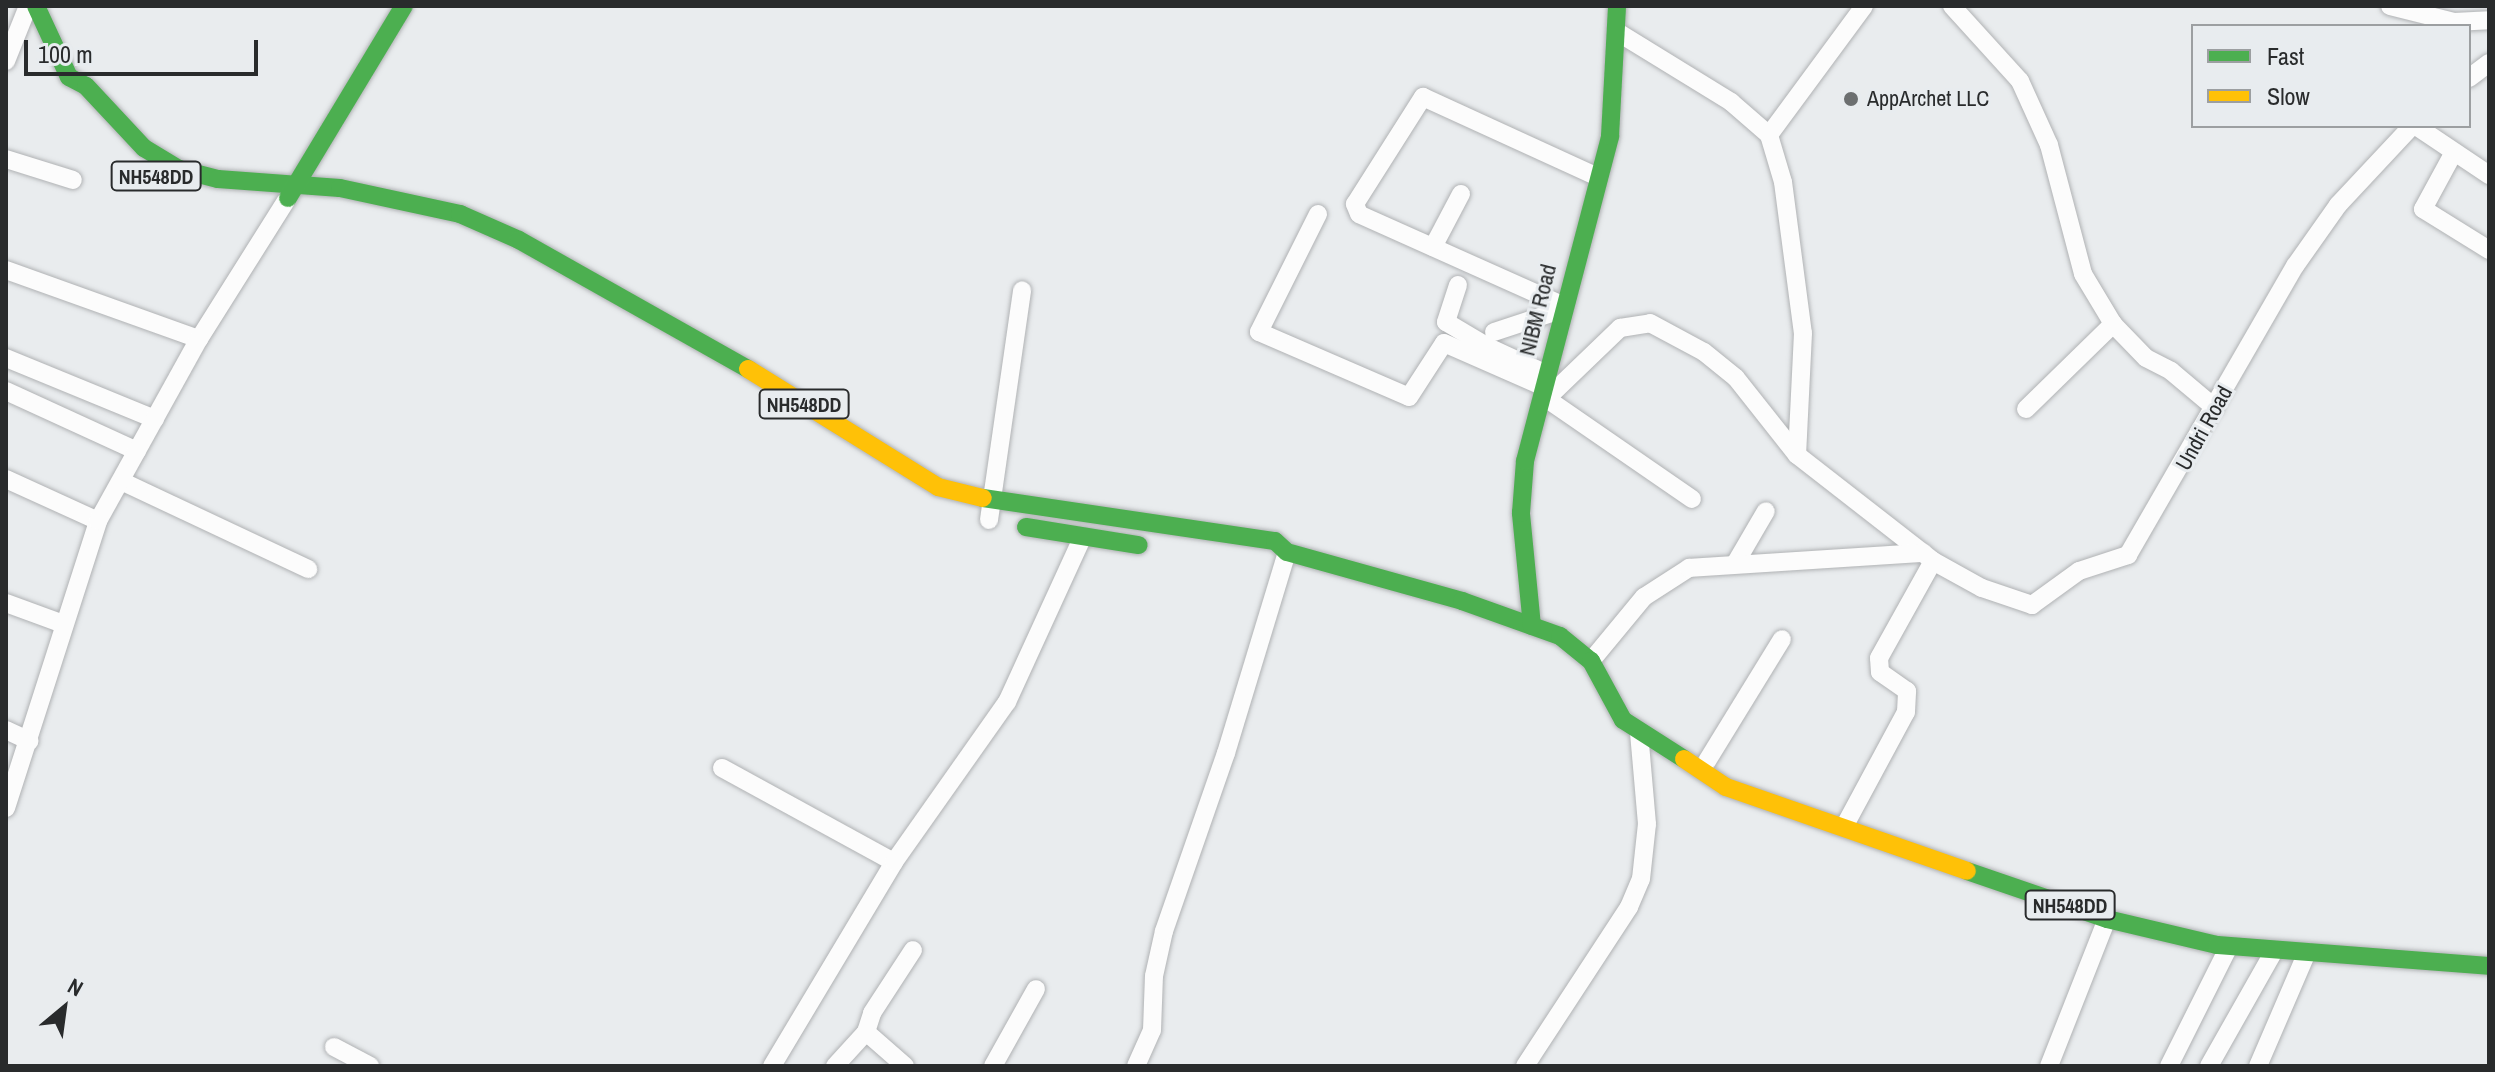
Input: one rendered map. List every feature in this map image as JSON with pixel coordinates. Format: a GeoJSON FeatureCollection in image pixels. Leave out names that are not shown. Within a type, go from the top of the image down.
{"type":"FeatureCollection","features":[{"type":"Feature","properties":{"kind":"main road","name":"NH548DD"},"geometry":{"type":"LineString","coordinates":[[36,6],[69,77],[72,97],[158,178],[218,200],[286,201],[478,232],[753,396]]}},
{"type":"Feature","properties":{"kind":"main road"},"geometry":{"type":"LineString","coordinates":[[286,201],[404,6]]}},
{"type":"Feature","properties":{"kind":"main road","name":"NIBM Road"},"geometry":{"type":"LineString","coordinates":[[1532,626],[1521,492],[1562,307],[1614,106],[1619,33],[1617,6]]}},
{"type":"Feature","properties":{"kind":"main road","name":"NH548DD"},"geometry":{"type":"LineString","coordinates":[[69,77],[86,86],[144,148],[179,169],[218,179],[298,182],[410,200],[722,352],[899,468],[962,496],[1275,541],[1287,552],[1532,626],[1560,636],[1591,661],[1613,707],[1639,733],[1726,787],[1977,853]]}},
{"type":"Feature","properties":{"kind":"main road","name":"NH548DD"},"geometry":{"type":"LineString","coordinates":[[810,431],[930,501],[989,520],[1082,538],[1166,548]]}},
{"type":"Feature","properties":{"kind":"main road","name":"NH548DD"},"geometry":{"type":"LineString","coordinates":[[1242,557],[1274,560],[1287,552]]}},
{"type":"Feature","properties":{"kind":"main road","name":"NH548DD"},"geometry":{"type":"LineString","coordinates":[[1673,755],[1707,761],[2107,919],[2229,946],[2489,966]]}},
{"type":"Feature","properties":{"kind":"main road","name":"NH548DD"},"geometry":{"type":"LineString","coordinates":[[2119,901],[2193,918]]}},
{"type":"Feature","properties":{"kind":"main road"},"geometry":{"type":"LineString","coordinates":[[2252,927],[2372,937]]}},
{"type":"Feature","properties":{"kind":"main road"},"geometry":{"type":"LineString","coordinates":[[2443,942],[2489,947]]}},
{"type":"Feature","properties":{"kind":"street"},"geometry":{"type":"LineString","coordinates":[[6,61],[10,38],[28,6]]}},
{"type":"Feature","properties":{"kind":"street"},"geometry":{"type":"LineString","coordinates":[[1769,135],[1864,6]]}},
{"type":"Feature","properties":{"kind":"street"},"geometry":{"type":"LineString","coordinates":[[1952,6],[2020,81],[2049,145],[2083,274],[2113,324],[2146,358],[2171,371],[2215,408]]}},
{"type":"Feature","properties":{"kind":"street"},"geometry":{"type":"LineString","coordinates":[[2390,6],[2454,22],[2489,20]]}},
{"type":"Feature","properties":{"kind":"street"},"geometry":{"type":"LineString","coordinates":[[1619,33],[1731,102],[1769,135],[1787,207],[1803,333],[1804,391],[1797,455]]}},
{"type":"Feature","properties":{"kind":"street"},"geometry":{"type":"LineString","coordinates":[[2471,76],[2489,63]]}},
{"type":"Feature","properties":{"kind":"street"},"geometry":{"type":"LineString","coordinates":[[1562,307],[1355,210],[1423,97],[1598,177]]}},
{"type":"Feature","properties":{"kind":"street","name":"Undri Road"},"geometry":{"type":"LineString","coordinates":[[1543,392],[1620,328],[1650,323],[1704,352],[1736,378],[1797,455],[1929,557],[1962,579],[2032,605],[2079,571],[2121,560],[2137,547],[2295,266],[2338,205],[2412,128]]}},
{"type":"Feature","properties":{"kind":"street"},"geometry":{"type":"LineString","coordinates":[[2417,128],[2489,174]]}},
{"type":"Feature","properties":{"kind":"street"},"geometry":{"type":"LineString","coordinates":[[2454,152],[2423,200],[2423,209],[2489,250]]}},
{"type":"Feature","properties":{"kind":"street"},"geometry":{"type":"LineString","coordinates":[[6,159],[73,180]]}},
{"type":"Feature","properties":{"kind":"street"},"geometry":{"type":"LineString","coordinates":[[1433,247],[1461,194]]}},
{"type":"Feature","properties":{"kind":"street"},"geometry":{"type":"LineString","coordinates":[[6,808],[30,741],[63,624],[98,521],[199,339],[286,201]]}},
{"type":"Feature","properties":{"kind":"street"},"geometry":{"type":"LineString","coordinates":[[1318,214],[1259,332],[1409,397],[1444,343],[1488,346],[1562,307]]}},
{"type":"Feature","properties":{"kind":"street"},"geometry":{"type":"LineString","coordinates":[[6,270],[199,339]]}},
{"type":"Feature","properties":{"kind":"street"},"geometry":{"type":"LineString","coordinates":[[1458,285],[1446,322],[1488,346],[1543,392],[1692,499]]}},
{"type":"Feature","properties":{"kind":"street"},"geometry":{"type":"LineString","coordinates":[[989,520],[1022,290]]}},
{"type":"Feature","properties":{"kind":"street"},"geometry":{"type":"LineString","coordinates":[[2026,409],[2113,324]]}},
{"type":"Feature","properties":{"kind":"street"},"geometry":{"type":"LineString","coordinates":[[6,358],[155,419]]}},
{"type":"Feature","properties":{"kind":"street"},"geometry":{"type":"LineString","coordinates":[[6,391],[137,451]]}},
{"type":"Feature","properties":{"kind":"street"},"geometry":{"type":"LineString","coordinates":[[6,479],[98,521]]}},
{"type":"Feature","properties":{"kind":"street"},"geometry":{"type":"LineString","coordinates":[[121,481],[308,569]]}},
{"type":"Feature","properties":{"kind":"street"},"geometry":{"type":"LineString","coordinates":[[1735,564],[1766,511]]}},
{"type":"Feature","properties":{"kind":"street"},"geometry":{"type":"LineString","coordinates":[[772,1066],[894,862],[1007,702],[1082,538]]}},
{"type":"Feature","properties":{"kind":"street"},"geometry":{"type":"LineString","coordinates":[[1136,1066],[1152,1030],[1154,976],[1164,931],[1226,753],[1287,552]]}},
{"type":"Feature","properties":{"kind":"street"},"geometry":{"type":"LineString","coordinates":[[1591,661],[1660,582],[1689,568],[1929,557],[1879,658],[1880,672],[1907,691],[1908,704],[1847,818]]}},
{"type":"Feature","properties":{"kind":"street"},"geometry":{"type":"LineString","coordinates":[[6,603],[63,624]]}},
{"type":"Feature","properties":{"kind":"street"},"geometry":{"type":"LineString","coordinates":[[1707,761],[1782,639]]}},
{"type":"Feature","properties":{"kind":"street"},"geometry":{"type":"LineString","coordinates":[[6,730],[30,741]]}},
{"type":"Feature","properties":{"kind":"street"},"geometry":{"type":"LineString","coordinates":[[1525,1066],[1629,907],[1641,879],[1647,824],[1639,733]]}},
{"type":"Feature","properties":{"kind":"street"},"geometry":{"type":"LineString","coordinates":[[722,768],[894,862]]}},
{"type":"Feature","properties":{"kind":"street"},"geometry":{"type":"LineString","coordinates":[[2049,1066],[2107,919]]}},
{"type":"Feature","properties":{"kind":"street"},"geometry":{"type":"LineString","coordinates":[[2169,1066],[2229,946]]}},
{"type":"Feature","properties":{"kind":"street"},"geometry":{"type":"LineString","coordinates":[[835,1066],[866,1032],[872,1013],[913,950]]}},
{"type":"Feature","properties":{"kind":"street"},"geometry":{"type":"LineString","coordinates":[[2209,1066],[2274,951]]}},
{"type":"Feature","properties":{"kind":"street"},"geometry":{"type":"LineString","coordinates":[[2258,1066],[2307,952]]}},
{"type":"Feature","properties":{"kind":"street"},"geometry":{"type":"LineString","coordinates":[[993,1066],[1036,989]]}},
{"type":"Feature","properties":{"kind":"street"},"geometry":{"type":"LineString","coordinates":[[866,1032],[905,1066]]}},
{"type":"Feature","properties":{"kind":"street"},"geometry":{"type":"LineString","coordinates":[[334,1047],[370,1066]]}},
{"type":"Feature","properties":{"kind":"traffic: fast"},"geometry":{"type":"LineString","coordinates":[[36,6],[69,77],[86,86],[144,148],[179,169],[218,179],[340,188],[460,214],[519,240],[748,369]]}},
{"type":"Feature","properties":{"kind":"traffic: fast"},"geometry":{"type":"LineString","coordinates":[[288,198],[404,6]]}},
{"type":"Feature","properties":{"kind":"traffic: fast"},"geometry":{"type":"LineString","coordinates":[[1532,626],[1521,513],[1525,461],[1610,136],[1617,6]]}},
{"type":"Feature","properties":{"kind":"traffic: fast"},"geometry":{"type":"LineString","coordinates":[[983,498],[1275,541],[1287,552],[1462,601],[1560,636],[1591,661],[1623,720],[1684,759]]}},
{"type":"Feature","properties":{"kind":"traffic: fast"},"geometry":{"type":"LineString","coordinates":[[1026,527],[1139,545]]}},
{"type":"Feature","properties":{"kind":"traffic: fast"},"geometry":{"type":"LineString","coordinates":[[1967,871],[2107,919],[2217,945],[2489,966]]}},
{"type":"Feature","properties":{"kind":"traffic: slow"},"geometry":{"type":"LineString","coordinates":[[748,369],[938,487],[983,498]]}},
{"type":"Feature","properties":{"kind":"traffic: slow"},"geometry":{"type":"LineString","coordinates":[[1684,759],[1726,787],[1967,871]]}},
{"type":"Feature","properties":{"kind":"place","name":"AppArchet LLC"},"geometry":{"type":"Point","coordinates":[1851,99]}}]}
